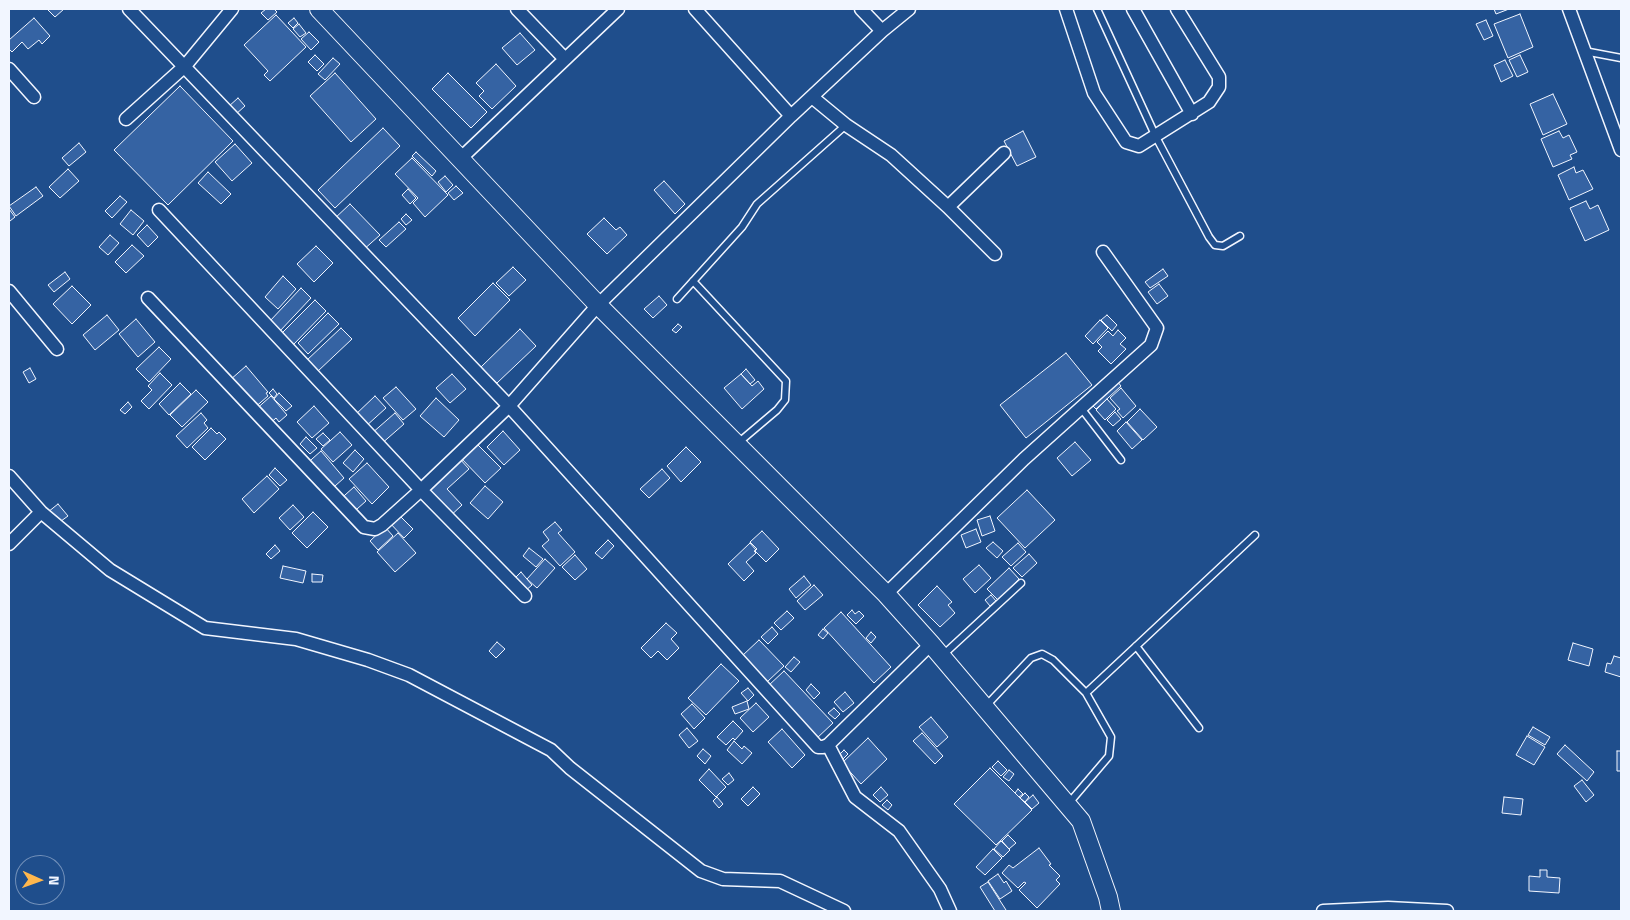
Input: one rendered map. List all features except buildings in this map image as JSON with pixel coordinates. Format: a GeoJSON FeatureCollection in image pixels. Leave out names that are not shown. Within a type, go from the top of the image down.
{"type":"FeatureCollection","features":[{"type":"Feature","properties":{"kind":"street"},"geometry":{"type":"LineString","coordinates":[[129,9],[509,406],[818,747],[823,748],[828,745],[936,651]]}},
{"type":"Feature","properties":{"kind":"street"},"geometry":{"type":"LineString","coordinates":[[126,119],[184,66],[232,9]]}},
{"type":"Feature","properties":{"kind":"street"},"geometry":{"type":"LineString","coordinates":[[319,9],[598,305],[886,594],[1081,821],[1112,911]]}},
{"type":"Feature","properties":{"kind":"street"},"geometry":{"type":"LineString","coordinates":[[517,9],[565,59]]}},
{"type":"Feature","properties":{"kind":"street"},"geometry":{"type":"LineString","coordinates":[[460,158],[618,9]]}},
{"type":"Feature","properties":{"kind":"street"},"geometry":{"type":"LineString","coordinates":[[695,9],[791,116]]}},
{"type":"Feature","properties":{"kind":"street"},"geometry":{"type":"LineString","coordinates":[[861,9],[882,31]]}},
{"type":"Feature","properties":{"kind":"street"},"geometry":{"type":"LineString","coordinates":[[148,298],[364,527],[375,529],[382,526],[509,406],[598,305],[791,116],[882,31],[909,9]]}},
{"type":"Feature","properties":{"kind":"street"},"geometry":{"type":"LineString","coordinates":[[1066,9],[1094,93],[1126,142],[1139,146],[1209,102],[1219,87],[1219,77],[1177,9]]}},
{"type":"Feature","properties":{"kind":"street"},"geometry":{"type":"LineString","coordinates":[[1133,9],[1192,114]]}},
{"type":"Feature","properties":{"kind":"street"},"geometry":{"type":"LineString","coordinates":[[1569,9],[1621,150]]}},
{"type":"Feature","properties":{"kind":"street"},"geometry":{"type":"LineString","coordinates":[[9,69],[34,97]]}},
{"type":"Feature","properties":{"kind":"street"},"geometry":{"type":"LineString","coordinates":[[812,96],[846,125],[891,155],[948,207],[995,254]]}},
{"type":"Feature","properties":{"kind":"street"},"geometry":{"type":"LineString","coordinates":[[948,207],[1004,153]]}},
{"type":"Feature","properties":{"kind":"street"},"geometry":{"type":"LineString","coordinates":[[159,210],[421,490],[525,596]]}},
{"type":"Feature","properties":{"kind":"street"},"geometry":{"type":"LineString","coordinates":[[886,594],[1024,459],[1151,345],[1157,328],[1103,252]]}},
{"type":"Feature","properties":{"kind":"street"},"geometry":{"type":"LineString","coordinates":[[9,291],[57,349]]}},
{"type":"Feature","properties":{"kind":"street"},"geometry":{"type":"LineString","coordinates":[[9,476],[41,512],[110,570],[205,628],[296,639],[368,660],[409,675],[551,750],[570,768],[701,871],[723,879],[780,881],[844,911]]}},
{"type":"Feature","properties":{"kind":"street"},"geometry":{"type":"LineString","coordinates":[[9,544],[41,512]]}},
{"type":"Feature","properties":{"kind":"street"},"geometry":{"type":"LineString","coordinates":[[828,745],[856,797],[899,831],[940,890],[950,911]]}},
{"type":"Feature","properties":{"kind":"street"},"geometry":{"type":"LineString","coordinates":[[1323,911],[1388,908],[1447,911]]}},
{"type":"Feature","properties":{"kind":"lane"},"geometry":{"type":"LineString","coordinates":[[1097,9],[1156,137],[1209,238],[1215,245],[1223,246],[1240,236]]}},
{"type":"Feature","properties":{"kind":"lane"},"geometry":{"type":"LineString","coordinates":[[1584,51],[1621,58]]}},
{"type":"Feature","properties":{"kind":"lane"},"geometry":{"type":"LineString","coordinates":[[677,299],[742,227],[757,204],[846,125]]}},
{"type":"Feature","properties":{"kind":"lane"},"geometry":{"type":"LineString","coordinates":[[693,281],[786,381],[785,400],[777,410],[736,444]]}},
{"type":"Feature","properties":{"kind":"lane"},"geometry":{"type":"LineString","coordinates":[[1081,408],[1121,460]]}},
{"type":"Feature","properties":{"kind":"lane"},"geometry":{"type":"LineString","coordinates":[[1086,693],[1255,535]]}},
{"type":"Feature","properties":{"kind":"lane"},"geometry":{"type":"LineString","coordinates":[[936,651],[1021,583]]}},
{"type":"Feature","properties":{"kind":"lane"},"geometry":{"type":"LineString","coordinates":[[1136,646],[1200,728]]}},
{"type":"Feature","properties":{"kind":"lane"},"geometry":{"type":"LineString","coordinates":[[984,708],[1031,658],[1042,654],[1053,660],[1086,693],[1111,737],[1109,756],[1067,805]]}}]}
